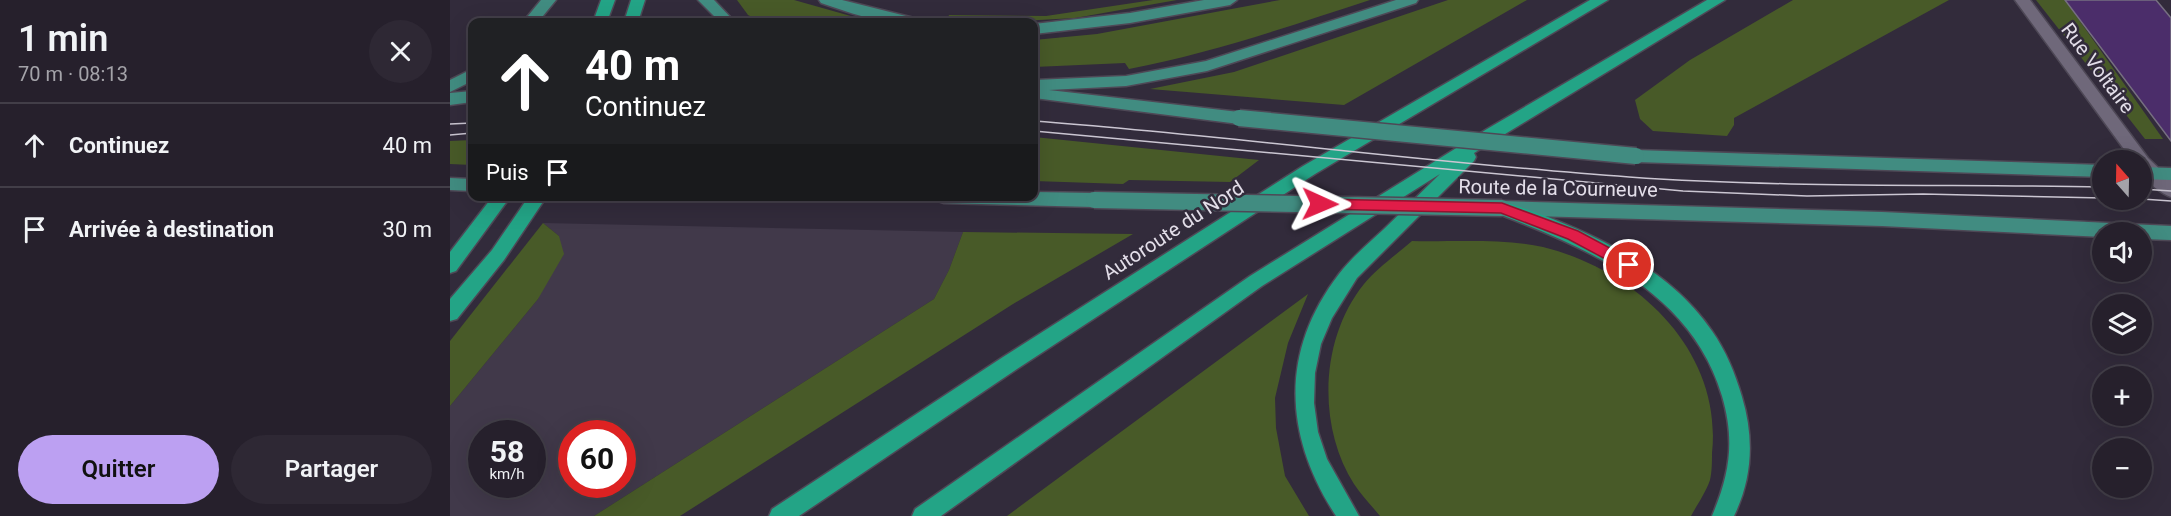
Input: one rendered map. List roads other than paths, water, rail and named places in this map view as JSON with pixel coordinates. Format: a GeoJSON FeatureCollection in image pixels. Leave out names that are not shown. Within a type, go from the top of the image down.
{"type":"FeatureCollection","features":[{"type":"Feature","properties":{"kind":"highway"},"geometry":{"type":"LineString","coordinates":[[601,18],[608,0]]}},
{"type":"Feature","properties":{"kind":"highway"},"geometry":{"type":"LineString","coordinates":[[632,18],[638,0]]}},
{"type":"Feature","properties":{"kind":"highway","name":"Autoroute du Nord"},"geometry":{"type":"LineString","coordinates":[[780,516],[1019,356],[1309,170],[1601,0]]}},
{"type":"Feature","properties":{"kind":"highway"},"geometry":{"type":"LineString","coordinates":[[923,516],[1256,281],[1493,133],[1718,0]]}},
{"type":"Feature","properties":{"kind":"highway"},"geometry":{"type":"LineString","coordinates":[[1348,516],[1313,456],[1306,430],[1304,376],[1317,328],[1340,287],[1354,269],[1493,133]]}},
{"type":"Feature","properties":{"kind":"highway"},"geometry":{"type":"LineString","coordinates":[[450,266],[499,201]]}},
{"type":"Feature","properties":{"kind":"highway"},"geometry":{"type":"LineString","coordinates":[[450,313],[536,201]]}},
{"type":"Feature","properties":{"kind":"highway"},"geometry":{"type":"LineString","coordinates":[[1502,208],[1573,235],[1642,273],[1683,308],[1714,350],[1735,400],[1740,428],[1737,482],[1723,516]]}},
{"type":"Feature","properties":{"kind":"main road"},"geometry":{"type":"LineString","coordinates":[[533,18],[549,0]]}},
{"type":"Feature","properties":{"kind":"main road"},"geometry":{"type":"LineString","coordinates":[[703,0],[709,18]]}},
{"type":"Feature","properties":{"kind":"main road"},"geometry":{"type":"LineString","coordinates":[[703,0],[723,18]]}},
{"type":"Feature","properties":{"kind":"main road"},"geometry":{"type":"LineString","coordinates":[[826,0],[893,18]]}},
{"type":"Feature","properties":{"kind":"main road"},"geometry":{"type":"LineString","coordinates":[[1038,29],[1130,18],[1230,0]]}},
{"type":"Feature","properties":{"kind":"main road"},"geometry":{"type":"LineString","coordinates":[[1038,85],[1126,81],[1207,66],[1411,0]]}},
{"type":"Feature","properties":{"kind":"main road"},"geometry":{"type":"LineString","coordinates":[[450,87],[468,76]]}},
{"type":"Feature","properties":{"kind":"main road","name":"Route de la Courneuve"},"geometry":{"type":"LineString","coordinates":[[1038,94],[1239,118],[1636,156],[1746,162],[1983,166],[2092,171]]}},
{"type":"Feature","properties":{"kind":"main road"},"geometry":{"type":"LineString","coordinates":[[450,99],[468,97]]}},
{"type":"Feature","properties":{"kind":"main road"},"geometry":{"type":"LineString","coordinates":[[2152,169],[2171,174]]}},
{"type":"Feature","properties":{"kind":"main road"},"geometry":{"type":"LineString","coordinates":[[450,184],[468,185]]}},
{"type":"Feature","properties":{"kind":"main road","name":"Route de la Courneuve"},"geometry":{"type":"LineString","coordinates":[[1038,199],[1570,208],[1882,219],[2171,233]]}},
{"type":"Feature","properties":{"kind":"street","name":"Rue Voltaire"},"geometry":{"type":"LineString","coordinates":[[2022,0],[2132,150]]}},
{"type":"Feature","properties":{"kind":"street","name":"Rue Voltaire"},"geometry":{"type":"LineString","coordinates":[[2152,174],[2171,190]]}},
{"type":"Feature","properties":{"kind":"tram line"},"geometry":{"type":"LineString","coordinates":[[1038,121],[1629,177],[1807,184],[2092,187]]}},
{"type":"Feature","properties":{"kind":"tram line"},"geometry":{"type":"LineString","coordinates":[[450,124],[468,123]]}},
{"type":"Feature","properties":{"kind":"tram line"},"geometry":{"type":"LineString","coordinates":[[1038,131],[1683,191],[1807,196],[1923,194],[2092,198]]}},
{"type":"Feature","properties":{"kind":"tram line"},"geometry":{"type":"LineString","coordinates":[[450,135],[468,133]]}},
{"type":"Feature","properties":{"kind":"tram line"},"geometry":{"type":"LineString","coordinates":[[2152,190],[2171,191]]}},
{"type":"Feature","properties":{"kind":"tram line"},"geometry":{"type":"LineString","coordinates":[[2152,200],[2171,201]]}}]}
